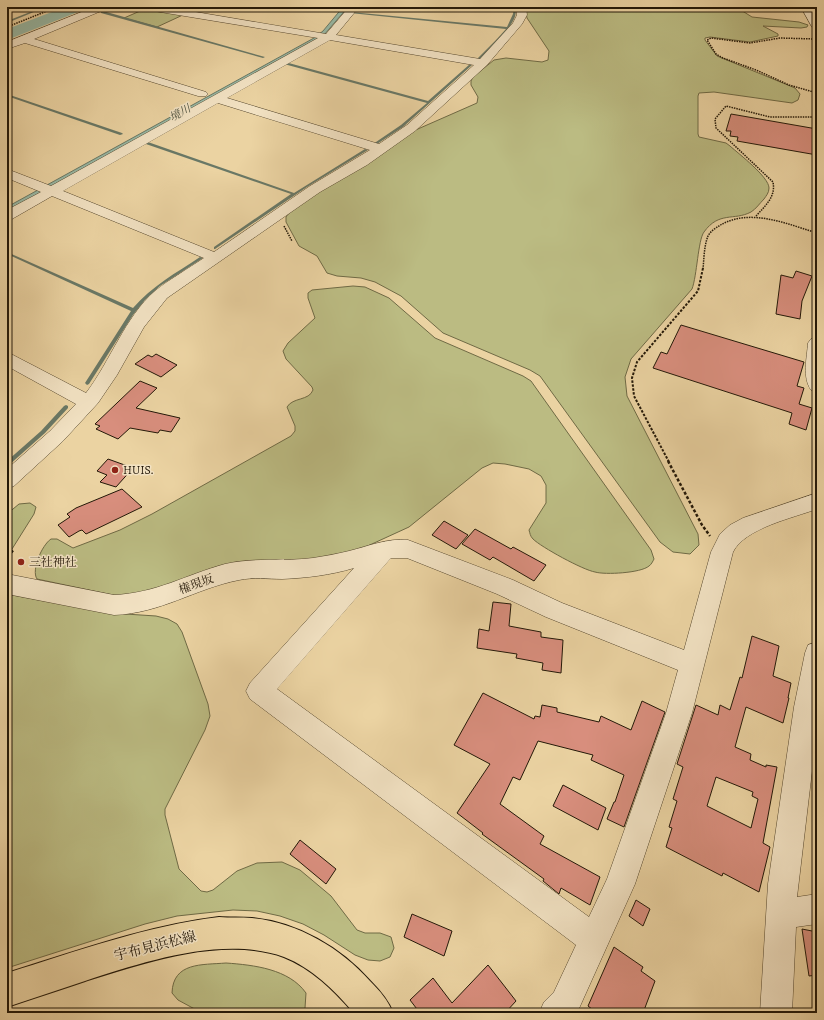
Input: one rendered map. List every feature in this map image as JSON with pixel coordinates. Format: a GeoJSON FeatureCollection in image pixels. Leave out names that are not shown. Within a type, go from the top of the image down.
{"type":"FeatureCollection","features":[{"type":"Feature","properties":{"kind":"main road","name":"宇布見浜松線"},"geometry":{"type":"LineString","coordinates":[[7,990],[146,946],[177,938],[208,933],[252,933],[274,937],[294,945],[333,967],[351,983],[376,1013]]}},
{"type":"Feature","properties":{"kind":"street"},"geometry":{"type":"LineString","coordinates":[[7,46],[103,7]]}},
{"type":"Feature","properties":{"kind":"street"},"geometry":{"type":"LineString","coordinates":[[148,7],[321,33],[483,63]]}},
{"type":"Feature","properties":{"kind":"street"},"geometry":{"type":"LineString","coordinates":[[7,216],[42,187],[217,99],[321,33],[354,7]]}},
{"type":"Feature","properties":{"kind":"street"},"geometry":{"type":"LineString","coordinates":[[7,481],[56,436],[88,402],[101,385],[143,316],[154,302],[169,289],[315,189],[356,166],[411,128],[483,63],[519,21],[522,15],[521,7]]}},
{"type":"Feature","properties":{"kind":"street"},"geometry":{"type":"LineString","coordinates":[[806,7],[817,27]]}},
{"type":"Feature","properties":{"kind":"street"},"geometry":{"type":"LineString","coordinates":[[161,117],[294,44],[321,33]]}},
{"type":"Feature","properties":{"kind":"street"},"geometry":{"type":"LineString","coordinates":[[24,39],[202,94]]}},
{"type":"Feature","properties":{"kind":"street"},"geometry":{"type":"LineString","coordinates":[[217,99],[380,150]]}},
{"type":"Feature","properties":{"kind":"street"},"geometry":{"type":"LineString","coordinates":[[7,173],[216,258]]}},
{"type":"Feature","properties":{"kind":"street"},"geometry":{"type":"LineString","coordinates":[[817,343],[815,375],[817,386]]}},
{"type":"Feature","properties":{"kind":"street"},"geometry":{"type":"LineString","coordinates":[[7,359],[88,402]]}},
{"type":"Feature","properties":{"kind":"street"},"geometry":{"type":"LineString","coordinates":[[555,1013],[565,1003],[620,884],[679,713],[722,552],[728,540],[745,527],[817,501]]}},
{"type":"Feature","properties":{"kind":"street"},"geometry":{"type":"LineString","coordinates":[[594,940],[259,691],[385,548],[396,547],[408,549],[505,587],[548,608],[692,664]]}},
{"type":"Feature","properties":{"kind":"street","name":"権現坂"},"geometry":{"type":"LineString","coordinates":[[7,584],[114,605],[129,606],[145,603],[241,570],[289,570],[315,567],[352,560],[385,548]]}},
{"type":"Feature","properties":{"kind":"street"},"geometry":{"type":"LineString","coordinates":[[776,1013],[781,913],[786,861],[812,709],[817,653]]}},
{"type":"Feature","properties":{"kind":"street"},"geometry":{"type":"LineString","coordinates":[[781,913],[810,912],[817,909]]}},
{"type":"Feature","properties":{"kind":"path"},"geometry":{"type":"LineString","coordinates":[[7,27],[57,7]]}},
{"type":"Feature","properties":{"kind":"path"},"geometry":{"type":"LineString","coordinates":[[817,39],[780,38],[750,43],[711,38],[707,40],[716,54],[723,58],[756,70],[789,85],[817,93]]}},
{"type":"Feature","properties":{"kind":"path"},"geometry":{"type":"LineString","coordinates":[[756,216],[774,194],[775,188],[773,182],[716,128],[715,120],[726,106],[770,117],[817,117]]}},
{"type":"Feature","properties":{"kind":"path"},"geometry":{"type":"LineString","coordinates":[[725,547],[712,538],[702,526],[634,396],[632,378],[637,362],[698,291],[701,282],[709,235],[723,222],[730,219],[756,216],[817,233]]}},
{"type":"Feature","properties":{"kind":"path"},"geometry":{"type":"LineString","coordinates":[[7,547],[14,553]]}},
{"type":"Feature","properties":{"kind":"green space"},"geometry":{"type":"Polygon","coordinates":[[[525,7],[736,7],[752,17],[799,22],[808,25],[807,27],[801,28],[763,26],[778,34],[778,36],[750,42],[710,37],[705,38],[717,56],[795,88],[800,94],[798,100],[792,103],[714,92],[699,93],[699,137],[726,143],[759,172],[768,183],[769,188],[764,199],[751,212],[745,215],[715,221],[704,232],[700,242],[692,289],[631,359],[625,377],[627,396],[698,534],[699,545],[690,554],[673,552],[660,542],[540,376],[530,370],[443,333],[401,296],[375,282],[361,278],[337,276],[327,273],[317,256],[299,246],[286,222],[286,217],[289,213],[411,132],[477,103],[478,97],[471,85],[471,81],[473,77],[494,60],[506,58],[542,62],[548,60],[549,51],[527,18],[525,7]]]}},
{"type":"Feature","properties":{"kind":"green space"},"geometry":{"type":"Polygon","coordinates":[[[147,8],[185,14],[157,27],[124,18],[147,8]]]}},
{"type":"Feature","properties":{"kind":"green space"},"geometry":{"type":"Polygon","coordinates":[[[353,286],[365,287],[389,298],[435,338],[523,376],[531,381],[651,550],[654,559],[650,565],[631,572],[600,573],[581,567],[562,558],[537,543],[531,536],[529,530],[546,503],[546,485],[541,476],[529,469],[493,463],[482,468],[409,527],[361,549],[144,595],[117,596],[37,579],[35,570],[38,558],[44,547],[51,539],[57,539],[73,548],[120,530],[152,514],[291,436],[295,431],[295,426],[287,407],[293,402],[305,398],[313,390],[312,387],[286,359],[283,351],[288,343],[315,318],[308,298],[308,293],[312,290],[353,286]]]}},
{"type":"Feature","properties":{"kind":"green space"},"geometry":{"type":"Polygon","coordinates":[[[30,503],[36,507],[34,514],[7,557],[7,514],[19,504],[30,503]]]}},
{"type":"Feature","properties":{"kind":"green space"},"geometry":{"type":"Polygon","coordinates":[[[7,594],[110,613],[156,616],[168,619],[177,624],[182,632],[208,704],[210,716],[205,730],[165,809],[165,815],[179,869],[201,891],[207,892],[213,890],[237,871],[257,863],[282,862],[300,870],[331,896],[357,930],[365,933],[380,933],[391,937],[394,948],[390,957],[380,961],[368,960],[355,955],[324,935],[303,924],[280,916],[257,911],[233,910],[177,916],[145,924],[7,968],[7,594]]]}},
{"type":"Feature","properties":{"kind":"green space"},"geometry":{"type":"Polygon","coordinates":[[[226,963],[259,967],[281,973],[290,978],[306,993],[305,1008],[302,1013],[202,1013],[178,1000],[172,993],[177,976],[183,970],[199,965],[226,963]]]}},
{"type":"Feature","properties":{"kind":"water","name":"境川"},"geometry":{"type":"Polygon","coordinates":[[[343,7],[348,7],[324,35],[7,212],[7,207],[314,38],[323,31],[343,7]]]}},
{"type":"Feature","properties":{"kind":"building"},"geometry":{"type":"Polygon","coordinates":[[[731,114],[817,129],[817,155],[737,141],[738,137],[730,136],[731,131],[726,131],[731,114]]]}},
{"type":"Feature","properties":{"kind":"building"},"geometry":{"type":"Polygon","coordinates":[[[796,271],[812,276],[802,301],[800,319],[776,314],[781,275],[793,278],[796,271]]]}},
{"type":"Feature","properties":{"kind":"building"},"geometry":{"type":"Polygon","coordinates":[[[681,325],[804,362],[797,386],[804,388],[799,404],[812,408],[806,430],[789,424],[792,413],[653,368],[661,352],[667,354],[681,325]]]}},
{"type":"Feature","properties":{"kind":"building"},"geometry":{"type":"Polygon","coordinates":[[[156,354],[177,365],[161,377],[135,364],[148,355],[152,357],[156,354]]]}},
{"type":"Feature","properties":{"kind":"building"},"geometry":{"type":"Polygon","coordinates":[[[140,381],[157,388],[136,408],[180,418],[171,432],[160,430],[158,433],[130,428],[118,439],[96,429],[100,426],[95,424],[140,381]]]}},
{"type":"Feature","properties":{"kind":"building"},"geometry":{"type":"Polygon","coordinates":[[[108,459],[133,468],[116,487],[100,482],[107,475],[97,471],[108,459]]]}},
{"type":"Feature","properties":{"kind":"building"},"geometry":{"type":"Polygon","coordinates":[[[122,489],[142,507],[86,534],[82,530],[69,537],[58,525],[70,517],[67,514],[76,508],[122,489]]]}},
{"type":"Feature","properties":{"kind":"building"},"geometry":{"type":"Polygon","coordinates":[[[444,521],[468,535],[456,549],[432,535],[444,521]]]}},
{"type":"Feature","properties":{"kind":"building"},"geometry":{"type":"Polygon","coordinates":[[[475,529],[511,549],[513,547],[546,565],[534,581],[493,557],[490,560],[462,544],[475,529]]]}},
{"type":"Feature","properties":{"kind":"building"},"geometry":{"type":"Polygon","coordinates":[[[493,602],[511,604],[509,626],[541,632],[541,637],[563,640],[561,673],[542,670],[543,663],[516,658],[517,654],[477,648],[479,629],[489,631],[493,602]]]}},
{"type":"Feature","properties":{"kind":"building"},"geometry":{"type":"Polygon","coordinates":[[[752,636],[779,646],[773,676],[791,683],[783,723],[746,707],[735,747],[751,754],[750,760],[766,767],[766,765],[777,767],[763,843],[770,847],[759,892],[723,873],[722,876],[666,847],[672,828],[669,827],[677,801],[673,799],[683,767],[677,764],[696,705],[718,715],[720,705],[730,710],[740,677],[742,678],[752,636]],[[716,777],[707,806],[751,828],[758,799],[752,796],[753,792],[716,777]]]}},
{"type":"Feature","properties":{"kind":"building"},"geometry":{"type":"Polygon","coordinates":[[[483,693],[534,719],[535,716],[540,717],[542,705],[557,708],[557,712],[599,722],[601,716],[631,730],[642,701],[665,712],[624,827],[607,819],[615,802],[624,775],[591,760],[593,755],[538,741],[520,780],[513,777],[500,804],[544,836],[540,844],[600,877],[590,905],[561,888],[559,894],[543,881],[544,879],[482,834],[483,833],[457,813],[490,764],[454,745],[483,693]]]}},
{"type":"Feature","properties":{"kind":"building"},"geometry":{"type":"Polygon","coordinates":[[[563,785],[606,808],[598,830],[553,806],[563,785]]]}},
{"type":"Feature","properties":{"kind":"building"},"geometry":{"type":"Polygon","coordinates":[[[300,840],[336,869],[326,884],[290,854],[300,840]]]}},
{"type":"Feature","properties":{"kind":"building"},"geometry":{"type":"Polygon","coordinates":[[[636,900],[650,909],[643,926],[629,916],[636,900]]]}},
{"type":"Feature","properties":{"kind":"building"},"geometry":{"type":"Polygon","coordinates":[[[412,914],[452,931],[444,956],[404,937],[412,914]]]}},
{"type":"Feature","properties":{"kind":"building"},"geometry":{"type":"Polygon","coordinates":[[[802,929],[817,932],[817,975],[809,976],[802,929]]]}},
{"type":"Feature","properties":{"kind":"building"},"geometry":{"type":"Polygon","coordinates":[[[614,947],[643,967],[641,971],[655,981],[643,1013],[597,1013],[588,1006],[614,947]]]}},
{"type":"Feature","properties":{"kind":"building"},"geometry":{"type":"Polygon","coordinates":[[[488,965],[516,1001],[505,1013],[420,1013],[410,1000],[433,978],[452,1003],[488,965]]]}},
{"type":"Feature","properties":{"kind":"waterway"},"geometry":{"type":"LineString","coordinates":[[7,22],[45,7]]}},
{"type":"Feature","properties":{"kind":"waterway"},"geometry":{"type":"LineString","coordinates":[[7,35],[78,7]]}},
{"type":"Feature","properties":{"kind":"waterway"},"geometry":{"type":"LineString","coordinates":[[287,7],[327,11]]}},
{"type":"Feature","properties":{"kind":"waterway"},"geometry":{"type":"LineString","coordinates":[[479,59],[508,28],[515,14],[515,7]]}},
{"type":"Feature","properties":{"kind":"waterway"},"geometry":{"type":"LineString","coordinates":[[102,12],[264,57]]}},
{"type":"Feature","properties":{"kind":"waterway"},"geometry":{"type":"LineString","coordinates":[[351,13],[507,28]]}},
{"type":"Feature","properties":{"kind":"waterway"},"geometry":{"type":"LineString","coordinates":[[285,63],[428,102]]}},
{"type":"Feature","properties":{"kind":"waterway"},"geometry":{"type":"LineString","coordinates":[[377,143],[402,126],[471,65]]}},
{"type":"Feature","properties":{"kind":"waterway"},"geometry":{"type":"LineString","coordinates":[[7,95],[121,134]]}},
{"type":"Feature","properties":{"kind":"waterway"},"geometry":{"type":"LineString","coordinates":[[144,142],[294,194]]}},
{"type":"Feature","properties":{"kind":"waterway"},"geometry":{"type":"LineString","coordinates":[[215,248],[306,186],[366,150]]}},
{"type":"Feature","properties":{"kind":"waterway"},"geometry":{"type":"LineString","coordinates":[[7,253],[134,310]]}},
{"type":"Feature","properties":{"kind":"waterway"},"geometry":{"type":"LineString","coordinates":[[87,383],[131,314],[143,299],[159,285],[201,258]]}},
{"type":"Feature","properties":{"kind":"waterway"},"geometry":{"type":"LineString","coordinates":[[7,464],[43,432],[66,407]]}},
{"type":"Feature","properties":{"kind":"place","name":"HUIS."},"geometry":{"type":"Point","coordinates":[115,470]}},
{"type":"Feature","properties":{"kind":"place","name":"三社神社"},"geometry":{"type":"Point","coordinates":[21,562]}}]}
